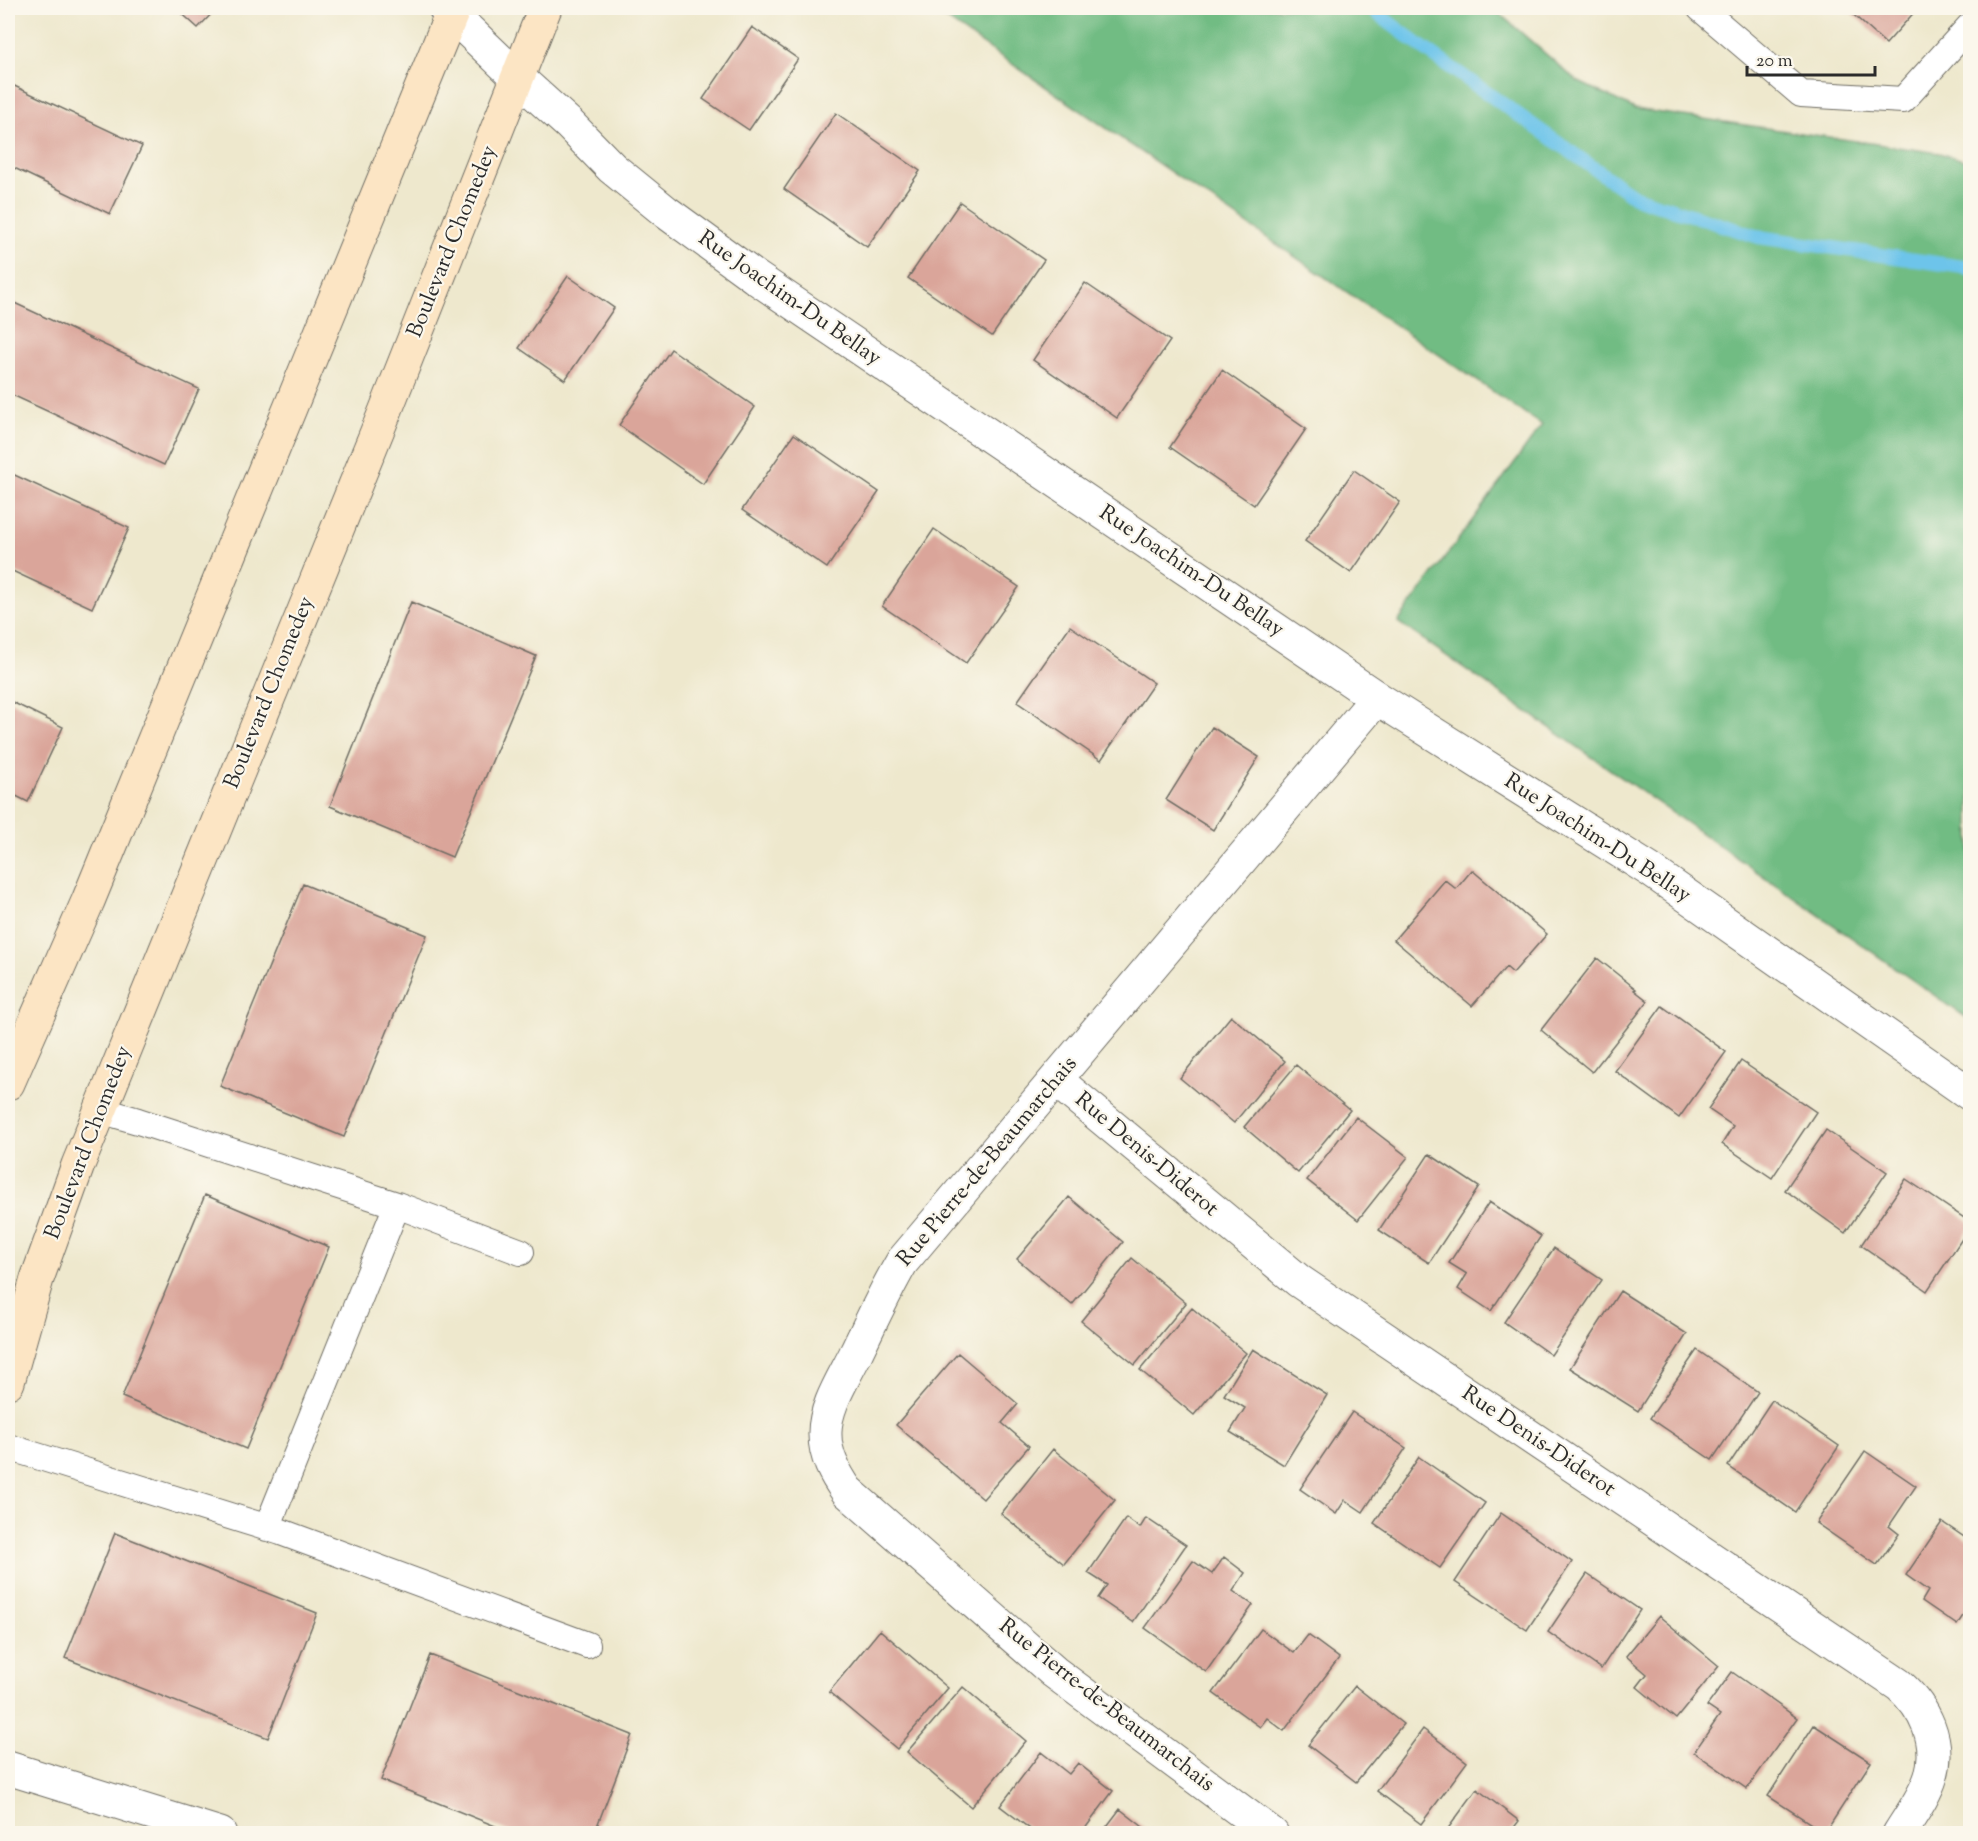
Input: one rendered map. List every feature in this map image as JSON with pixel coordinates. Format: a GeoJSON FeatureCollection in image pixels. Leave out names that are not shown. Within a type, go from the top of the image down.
{"type":"FeatureCollection","features":[{"type":"Feature","properties":{"kind":"street","name":"Boulevard Chomedey"},"geometry":{"type":"LineString","coordinates":[[8,1382],[41,1268],[78,1165],[389,402],[545,8]]}},
{"type":"Feature","properties":{"kind":"street","name":"Rue Joachim-Du Bellay"},"geometry":{"type":"LineString","coordinates":[[450,10],[612,168],[674,218],[852,344],[1377,698],[1650,870],[1971,1094]]}},
{"type":"Feature","properties":{"kind":"street"},"geometry":{"type":"LineString","coordinates":[[8,1083],[88,902],[450,10]]}},
{"type":"Feature","properties":{"kind":"street","name":"Rue Pierre-de-Beaumarchais"},"geometry":{"type":"LineString","coordinates":[[1272,1833],[1054,1672],[847,1491],[836,1475],[828,1456],[825,1435],[826,1417],[888,1286],[902,1262],[1377,698]]}},
{"type":"Feature","properties":{"kind":"street","name":"Rue Denis-Diderot"},"geometry":{"type":"LineString","coordinates":[[1056,1080],[1299,1281],[1914,1698],[1925,1715],[1934,1756],[1930,1778],[1899,1833]]}},
{"type":"Feature","properties":{"kind":"street"},"geometry":{"type":"LineString","coordinates":[[8,1768],[220,1833]]}},
{"type":"Feature","properties":{"kind":"lane"},"geometry":{"type":"LineString","coordinates":[[1700,8],[1801,94],[1902,100],[1971,26]]}},
{"type":"Feature","properties":{"kind":"lane"},"geometry":{"type":"LineString","coordinates":[[100,1110],[397,1205],[521,1252]]}},
{"type":"Feature","properties":{"kind":"lane"},"geometry":{"type":"LineString","coordinates":[[267,1528],[397,1205]]}},
{"type":"Feature","properties":{"kind":"lane"},"geometry":{"type":"LineString","coordinates":[[8,1447],[267,1528],[587,1645]]}},
{"type":"Feature","properties":{"kind":"green space"},"geometry":{"type":"Polygon","coordinates":[[[930,8],[1493,8],[1577,81],[1635,109],[1939,153],[1970,162],[1970,1020],[1398,622],[1542,425],[930,8]]]}},
{"type":"Feature","properties":{"kind":"building"},"geometry":{"type":"Polygon","coordinates":[[[176,8],[217,8],[198,28],[176,8]]]}},
{"type":"Feature","properties":{"kind":"building"},"geometry":{"type":"Polygon","coordinates":[[[1846,8],[1918,8],[1886,44],[1846,8]]]}},
{"type":"Feature","properties":{"kind":"building"},"geometry":{"type":"Polygon","coordinates":[[[752,27],[798,59],[749,130],[703,99],[752,27]]]}},
{"type":"Feature","properties":{"kind":"building"},"geometry":{"type":"Polygon","coordinates":[[[8,83],[142,146],[110,214],[8,165],[8,83]]]}},
{"type":"Feature","properties":{"kind":"building"},"geometry":{"type":"Polygon","coordinates":[[[836,113],[920,171],[867,247],[784,189],[836,113]]]}},
{"type":"Feature","properties":{"kind":"building"},"geometry":{"type":"Polygon","coordinates":[[[960,202],[1044,260],[992,336],[908,278],[960,202]]]}},
{"type":"Feature","properties":{"kind":"building"},"geometry":{"type":"Polygon","coordinates":[[[568,276],[614,308],[565,380],[519,348],[568,276]]]}},
{"type":"Feature","properties":{"kind":"building"},"geometry":{"type":"Polygon","coordinates":[[[1085,283],[1170,341],[1117,418],[1033,360],[1085,283]]]}},
{"type":"Feature","properties":{"kind":"building"},"geometry":{"type":"Polygon","coordinates":[[[8,300],[199,389],[164,465],[8,393],[8,300]]]}},
{"type":"Feature","properties":{"kind":"building"},"geometry":{"type":"Polygon","coordinates":[[[671,349],[755,407],[703,484],[619,425],[671,349]]]}},
{"type":"Feature","properties":{"kind":"building"},"geometry":{"type":"Polygon","coordinates":[[[1222,370],[1306,429],[1254,505],[1170,447],[1222,370]]]}},
{"type":"Feature","properties":{"kind":"building"},"geometry":{"type":"Polygon","coordinates":[[[794,434],[879,492],[827,568],[742,510],[794,434]]]}},
{"type":"Feature","properties":{"kind":"building"},"geometry":{"type":"Polygon","coordinates":[[[1354,470],[1400,502],[1351,573],[1305,541],[1354,470]]]}},
{"type":"Feature","properties":{"kind":"building"},"geometry":{"type":"Polygon","coordinates":[[[8,472],[129,528],[92,608],[8,569],[8,472]]]}},
{"type":"Feature","properties":{"kind":"building"},"geometry":{"type":"Polygon","coordinates":[[[934,529],[1019,587],[966,663],[882,606],[934,529]]]}},
{"type":"Feature","properties":{"kind":"building"},"geometry":{"type":"Polygon","coordinates":[[[411,602],[536,656],[452,857],[330,806],[411,602]]]}},
{"type":"Feature","properties":{"kind":"building"},"geometry":{"type":"Polygon","coordinates":[[[1070,626],[1154,683],[1101,760],[1017,702],[1070,626]]]}},
{"type":"Feature","properties":{"kind":"building"},"geometry":{"type":"Polygon","coordinates":[[[8,700],[63,727],[28,802],[8,792],[8,700]]]}},
{"type":"Feature","properties":{"kind":"building"},"geometry":{"type":"Polygon","coordinates":[[[1212,727],[1259,757],[1213,830],[1166,800],[1212,727]]]}},
{"type":"Feature","properties":{"kind":"building"},"geometry":{"type":"Polygon","coordinates":[[[1472,870],[1547,934],[1513,973],[1506,967],[1472,1006],[1394,940],[1445,880],[1456,889],[1472,870]]]}},
{"type":"Feature","properties":{"kind":"building"},"geometry":{"type":"Polygon","coordinates":[[[303,884],[427,935],[344,1137],[220,1086],[303,884]]]}},
{"type":"Feature","properties":{"kind":"building"},"geometry":{"type":"Polygon","coordinates":[[[1597,958],[1648,1001],[1592,1072],[1541,1030],[1597,958]]]}},
{"type":"Feature","properties":{"kind":"building"},"geometry":{"type":"Polygon","coordinates":[[[1662,1006],[1726,1052],[1679,1118],[1615,1071],[1662,1006]]]}},
{"type":"Feature","properties":{"kind":"building"},"geometry":{"type":"Polygon","coordinates":[[[1231,1016],[1285,1061],[1234,1123],[1180,1078],[1231,1016]]]}},
{"type":"Feature","properties":{"kind":"building"},"geometry":{"type":"Polygon","coordinates":[[[1741,1061],[1816,1112],[1772,1178],[1722,1144],[1733,1126],[1708,1109],[1741,1061]]]}},
{"type":"Feature","properties":{"kind":"building"},"geometry":{"type":"Polygon","coordinates":[[[1296,1065],[1350,1110],[1298,1173],[1244,1127],[1296,1065]]]}},
{"type":"Feature","properties":{"kind":"building"},"geometry":{"type":"Polygon","coordinates":[[[1356,1117],[1408,1157],[1358,1220],[1307,1180],[1356,1117]]]}},
{"type":"Feature","properties":{"kind":"building"},"geometry":{"type":"Polygon","coordinates":[[[1826,1130],[1887,1172],[1845,1233],[1785,1190],[1826,1130]]]}},
{"type":"Feature","properties":{"kind":"building"},"geometry":{"type":"Polygon","coordinates":[[[1429,1154],[1479,1187],[1429,1263],[1379,1230],[1429,1154]]]}},
{"type":"Feature","properties":{"kind":"building"},"geometry":{"type":"Polygon","coordinates":[[[1906,1179],[1970,1222],[1970,1227],[1927,1291],[1861,1245],[1906,1179]]]}},
{"type":"Feature","properties":{"kind":"building"},"geometry":{"type":"Polygon","coordinates":[[[205,1195],[329,1247],[246,1449],[122,1397],[205,1195]]]}},
{"type":"Feature","properties":{"kind":"building"},"geometry":{"type":"Polygon","coordinates":[[[1069,1197],[1123,1242],[1072,1305],[1017,1259],[1069,1197]]]}},
{"type":"Feature","properties":{"kind":"building"},"geometry":{"type":"Polygon","coordinates":[[[1489,1202],[1541,1236],[1491,1311],[1458,1289],[1467,1274],[1449,1263],[1489,1202]]]}},
{"type":"Feature","properties":{"kind":"building"},"geometry":{"type":"Polygon","coordinates":[[[1554,1248],[1602,1280],[1551,1355],[1504,1322],[1554,1248]]]}},
{"type":"Feature","properties":{"kind":"building"},"geometry":{"type":"Polygon","coordinates":[[[1132,1258],[1186,1303],[1135,1365],[1081,1321],[1132,1258]]]}},
{"type":"Feature","properties":{"kind":"building"},"geometry":{"type":"Polygon","coordinates":[[[1620,1291],[1687,1334],[1638,1411],[1570,1368],[1620,1291]]]}},
{"type":"Feature","properties":{"kind":"building"},"geometry":{"type":"Polygon","coordinates":[[[1192,1308],[1246,1353],[1194,1415],[1140,1370],[1192,1308]]]}},
{"type":"Feature","properties":{"kind":"building"},"geometry":{"type":"Polygon","coordinates":[[[1253,1349],[1327,1395],[1284,1465],[1230,1432],[1245,1408],[1224,1395],[1253,1349]]]}},
{"type":"Feature","properties":{"kind":"building"},"geometry":{"type":"Polygon","coordinates":[[[1697,1350],[1758,1392],[1712,1460],[1650,1418],[1697,1350]]]}},
{"type":"Feature","properties":{"kind":"building"},"geometry":{"type":"Polygon","coordinates":[[[958,1353],[1018,1404],[1002,1423],[1029,1446],[983,1499],[896,1425],[958,1353]]]}},
{"type":"Feature","properties":{"kind":"building"},"geometry":{"type":"Polygon","coordinates":[[[1772,1400],[1839,1446],[1795,1512],[1728,1466],[1772,1400]]]}},
{"type":"Feature","properties":{"kind":"building"},"geometry":{"type":"Polygon","coordinates":[[[1352,1412],[1406,1448],[1363,1512],[1345,1500],[1336,1514],[1300,1489],[1352,1412]]]}},
{"type":"Feature","properties":{"kind":"building"},"geometry":{"type":"Polygon","coordinates":[[[1053,1449],[1115,1500],[1064,1564],[1001,1514],[1053,1449]]]}},
{"type":"Feature","properties":{"kind":"building"},"geometry":{"type":"Polygon","coordinates":[[[1865,1451],[1916,1486],[1889,1526],[1899,1534],[1877,1565],[1816,1523],[1865,1451]]]}},
{"type":"Feature","properties":{"kind":"building"},"geometry":{"type":"Polygon","coordinates":[[[1419,1457],[1485,1503],[1440,1568],[1374,1523],[1419,1457]]]}},
{"type":"Feature","properties":{"kind":"building"},"geometry":{"type":"Polygon","coordinates":[[[1501,1513],[1572,1562],[1527,1630],[1455,1582],[1501,1513]]]}},
{"type":"Feature","properties":{"kind":"building"},"geometry":{"type":"Polygon","coordinates":[[[1126,1518],[1140,1528],[1146,1518],[1186,1545],[1133,1622],[1098,1598],[1107,1585],[1088,1573],[1126,1518]]]}},
{"type":"Feature","properties":{"kind":"building"},"geometry":{"type":"Polygon","coordinates":[[[1942,1522],[1970,1541],[1970,1605],[1957,1625],[1922,1601],[1928,1591],[1906,1575],[1942,1522]]]}},
{"type":"Feature","properties":{"kind":"building"},"geometry":{"type":"Polygon","coordinates":[[[115,1533],[317,1613],[268,1738],[65,1658],[115,1533]]]}},
{"type":"Feature","properties":{"kind":"building"},"geometry":{"type":"Polygon","coordinates":[[[1224,1557],[1245,1573],[1233,1591],[1253,1605],[1206,1672],[1145,1628],[1193,1561],[1212,1574],[1224,1557]]]}},
{"type":"Feature","properties":{"kind":"building"},"geometry":{"type":"Polygon","coordinates":[[[1587,1574],[1640,1610],[1601,1669],[1548,1632],[1587,1574]]]}},
{"type":"Feature","properties":{"kind":"building"},"geometry":{"type":"Polygon","coordinates":[[[1659,1616],[1719,1666],[1676,1719],[1637,1687],[1647,1674],[1626,1656],[1659,1616]]]}},
{"type":"Feature","properties":{"kind":"building"},"geometry":{"type":"Polygon","coordinates":[[[1261,1629],[1294,1653],[1308,1635],[1339,1658],[1284,1731],[1267,1718],[1260,1727],[1213,1693],[1261,1629]]]}},
{"type":"Feature","properties":{"kind":"building"},"geometry":{"type":"Polygon","coordinates":[[[880,1630],[948,1688],[897,1749],[829,1692],[880,1630]]]}},
{"type":"Feature","properties":{"kind":"building"},"geometry":{"type":"Polygon","coordinates":[[[430,1655],[632,1735],[594,1834],[515,1834],[381,1780],[430,1655]]]}},
{"type":"Feature","properties":{"kind":"building"},"geometry":{"type":"Polygon","coordinates":[[[1732,1672],[1797,1718],[1747,1789],[1694,1752],[1720,1715],[1707,1706],[1732,1672]]]}},
{"type":"Feature","properties":{"kind":"building"},"geometry":{"type":"Polygon","coordinates":[[[1355,1686],[1403,1724],[1356,1782],[1308,1745],[1355,1686]]]}},
{"type":"Feature","properties":{"kind":"building"},"geometry":{"type":"Polygon","coordinates":[[[963,1687],[1026,1741],[971,1807],[907,1752],[963,1687]]]}},
{"type":"Feature","properties":{"kind":"building"},"geometry":{"type":"Polygon","coordinates":[[[1814,1725],[1871,1762],[1825,1833],[1768,1796],[1814,1725]]]}},
{"type":"Feature","properties":{"kind":"building"},"geometry":{"type":"Polygon","coordinates":[[[1423,1729],[1467,1762],[1421,1824],[1377,1791],[1423,1729]]]}},
{"type":"Feature","properties":{"kind":"building"},"geometry":{"type":"Polygon","coordinates":[[[1041,1752],[1069,1774],[1078,1763],[1113,1791],[1081,1834],[1026,1834],[1030,1829],[1000,1806],[1041,1752]]]}},
{"type":"Feature","properties":{"kind":"building"},"geometry":{"type":"Polygon","coordinates":[[[1477,1789],[1519,1821],[1509,1834],[1444,1834],[1477,1789]]]}},
{"type":"Feature","properties":{"kind":"building"},"geometry":{"type":"Polygon","coordinates":[[[1120,1809],[1152,1834],[1101,1834],[1120,1809]]]}},
{"type":"Feature","properties":{"kind":"waterway"},"geometry":{"type":"LineString","coordinates":[[1370,8],[1635,197],[1759,237],[1970,268]]}}]}
